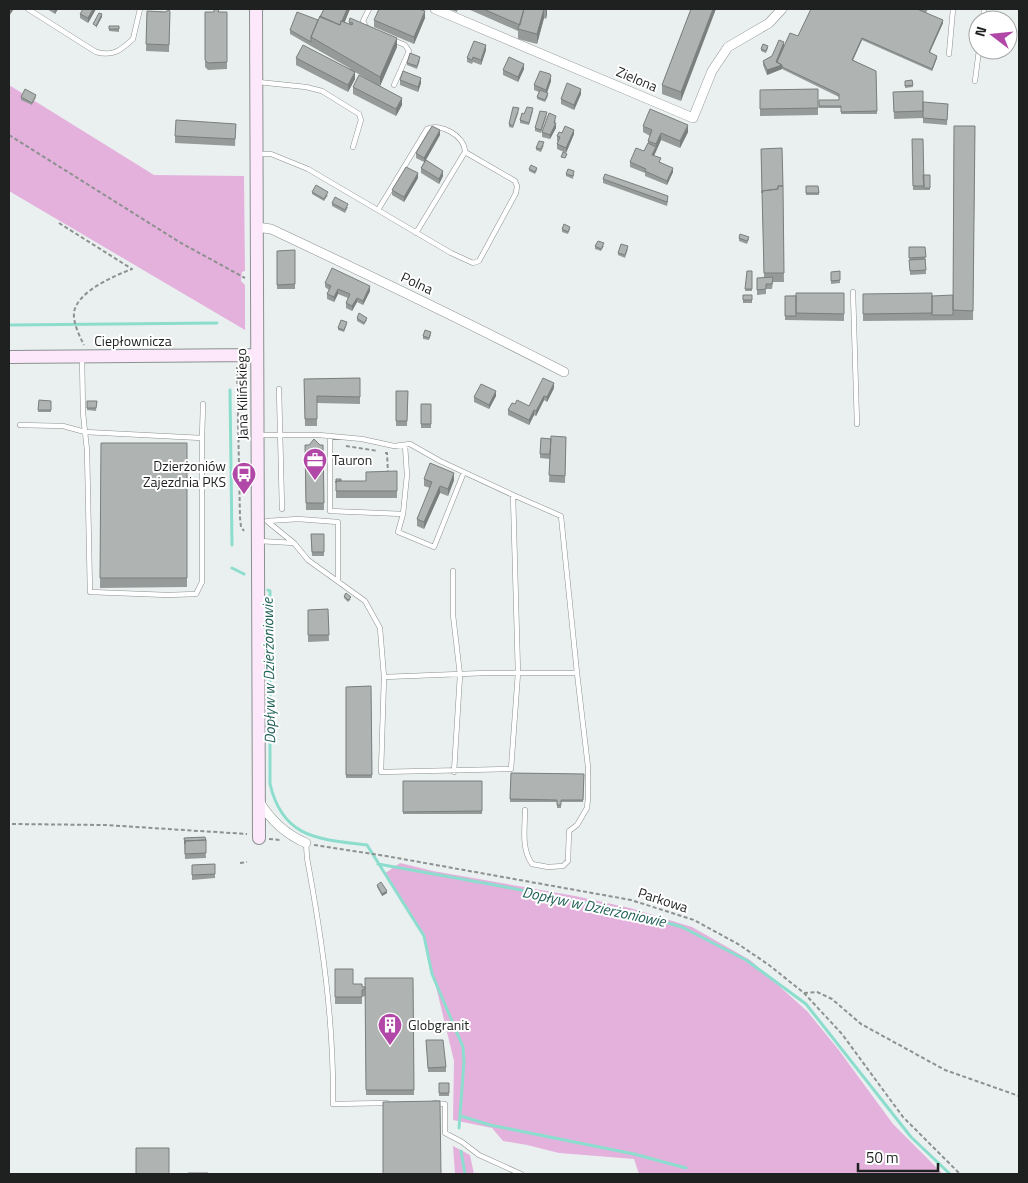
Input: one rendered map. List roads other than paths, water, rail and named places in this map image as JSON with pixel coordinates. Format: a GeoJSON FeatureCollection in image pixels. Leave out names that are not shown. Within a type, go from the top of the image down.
{"type":"FeatureCollection","features":[{"type":"Feature","properties":{"kind":"street","name":"Jana Kilińskiego"},"geometry":{"type":"LineString","coordinates":[[256,9],[256,283],[258,435],[262,521],[258,541],[260,836]]}},
{"type":"Feature","properties":{"kind":"street","name":"Zielona"},"geometry":{"type":"LineString","coordinates":[[435,9],[693,118],[712,71],[728,47],[770,23],[782,9]]}},
{"type":"Feature","properties":{"kind":"street","name":"Polna"},"geometry":{"type":"LineString","coordinates":[[256,227],[271,229],[444,310],[564,372]]}},
{"type":"Feature","properties":{"kind":"street","name":"Ciepłownicza"},"geometry":{"type":"LineString","coordinates":[[9,357],[257,355]]}},
{"type":"Feature","properties":{"kind":"street"},"geometry":{"type":"LineString","coordinates":[[259,800],[275,823],[292,837],[306,844]]}},
{"type":"Feature","properties":{"kind":"lane"},"geometry":{"type":"LineString","coordinates":[[28,9],[96,52],[106,55],[115,53],[133,39],[140,9]]}},
{"type":"Feature","properties":{"kind":"lane"},"geometry":{"type":"LineString","coordinates":[[369,9],[363,24],[372,30]]}},
{"type":"Feature","properties":{"kind":"lane"},"geometry":{"type":"LineString","coordinates":[[949,54],[952,9]]}},
{"type":"Feature","properties":{"kind":"lane"},"geometry":{"type":"LineString","coordinates":[[389,38],[405,45],[409,51],[394,85]]}},
{"type":"Feature","properties":{"kind":"lane"},"geometry":{"type":"LineString","coordinates":[[975,81],[978,60]]}},
{"type":"Feature","properties":{"kind":"lane"},"geometry":{"type":"LineString","coordinates":[[257,82],[306,87],[322,91],[359,114],[361,120],[353,147]]}},
{"type":"Feature","properties":{"kind":"lane"},"geometry":{"type":"LineString","coordinates":[[378,210],[427,130],[432,127],[439,127],[460,138],[465,145],[465,152],[416,232]]}},
{"type":"Feature","properties":{"kind":"lane"},"geometry":{"type":"LineString","coordinates":[[256,154],[271,154],[308,170],[451,253],[473,263],[479,261],[516,193],[517,186],[515,181],[465,152]]}},
{"type":"Feature","properties":{"kind":"lane"},"geometry":{"type":"LineString","coordinates":[[853,292],[857,424]]}},
{"type":"Feature","properties":{"kind":"lane"},"geometry":{"type":"LineString","coordinates":[[86,357],[83,413],[87,450],[90,592],[108,594],[196,594],[202,582],[203,404]]}},
{"type":"Feature","properties":{"kind":"lane"},"geometry":{"type":"LineString","coordinates":[[279,389],[282,509]]}},
{"type":"Feature","properties":{"kind":"lane"},"geometry":{"type":"LineString","coordinates":[[20,425],[63,426],[85,432],[202,438]]}},
{"type":"Feature","properties":{"kind":"lane"},"geometry":{"type":"LineString","coordinates":[[258,435],[330,436],[362,439],[394,446],[410,444],[464,472],[561,516],[588,767],[587,808],[577,825],[569,831],[568,861],[563,866],[548,867],[532,864],[526,855],[524,842],[525,810]]}},
{"type":"Feature","properties":{"kind":"lane"},"geometry":{"type":"LineString","coordinates":[[330,436],[330,511],[403,514]]}},
{"type":"Feature","properties":{"kind":"lane"},"geometry":{"type":"LineString","coordinates":[[405,445],[407,475],[403,514],[398,532],[434,547],[464,472]]}},
{"type":"Feature","properties":{"kind":"lane"},"geometry":{"type":"LineString","coordinates":[[262,521],[294,543],[308,560],[365,601],[380,628],[384,677],[381,772],[454,772],[511,769],[518,673],[513,495]]}},
{"type":"Feature","properties":{"kind":"lane"},"geometry":{"type":"LineString","coordinates":[[262,521],[298,519],[338,522],[338,581]]}},
{"type":"Feature","properties":{"kind":"lane"},"geometry":{"type":"LineString","coordinates":[[258,541],[294,543]]}},
{"type":"Feature","properties":{"kind":"lane"},"geometry":{"type":"LineString","coordinates":[[453,571],[453,615],[460,675],[454,772]]}},
{"type":"Feature","properties":{"kind":"lane"},"geometry":{"type":"LineString","coordinates":[[384,677],[577,673]]}},
{"type":"Feature","properties":{"kind":"lane"},"geometry":{"type":"LineString","coordinates":[[306,844],[325,963],[332,1027],[333,1104],[390,1102]]}},
{"type":"Feature","properties":{"kind":"lane"},"geometry":{"type":"LineString","coordinates":[[431,1103],[444,1104],[445,1133],[462,1142],[479,1155],[521,1174]]}},
{"type":"Feature","properties":{"kind":"waterway","name":"Dopływ w Dzierżoniowie"},"geometry":{"type":"LineString","coordinates":[[9,325],[217,323]]}},
{"type":"Feature","properties":{"kind":"waterway","name":"Dopływ w Dzierżoniowie"},"geometry":{"type":"LineString","coordinates":[[230,390],[232,545]]}},
{"type":"Feature","properties":{"kind":"waterway","name":"Dopływ w Dzierżoniowie"},"geometry":{"type":"LineString","coordinates":[[232,568],[244,574]]}},
{"type":"Feature","properties":{"kind":"waterway","name":"Dopływ w Dzierżoniowie"},"geometry":{"type":"LineString","coordinates":[[268,590],[270,591],[270,784],[276,802],[284,816],[305,833],[333,841],[367,845],[424,936],[432,974],[463,1047],[464,1062],[459,1128]]}},
{"type":"Feature","properties":{"kind":"waterway","name":"Dopływ w Dzierżoniowie"},"geometry":{"type":"LineString","coordinates":[[378,864],[622,910],[682,927],[746,960],[806,1004],[911,1137],[950,1174]]}},
{"type":"Feature","properties":{"kind":"waterway","name":"Dopływ w Dzierżoniowie"},"geometry":{"type":"LineString","coordinates":[[461,1116],[490,1125],[634,1154],[686,1168]]}},
{"type":"Feature","properties":{"kind":"waterway"},"geometry":{"type":"LineString","coordinates":[[461,1151],[465,1174]]}},
{"type":"Feature","properties":{"kind":"place","name":"Tauron"},"geometry":{"type":"Point","coordinates":[315,481]}},
{"type":"Feature","properties":{"kind":"place","name":"Dzierżoniów Zajezdnia PKS"},"geometry":{"type":"Point","coordinates":[244,495]}},
{"type":"Feature","properties":{"kind":"place","name":"Globgranit"},"geometry":{"type":"Point","coordinates":[390,1046]}}]}
